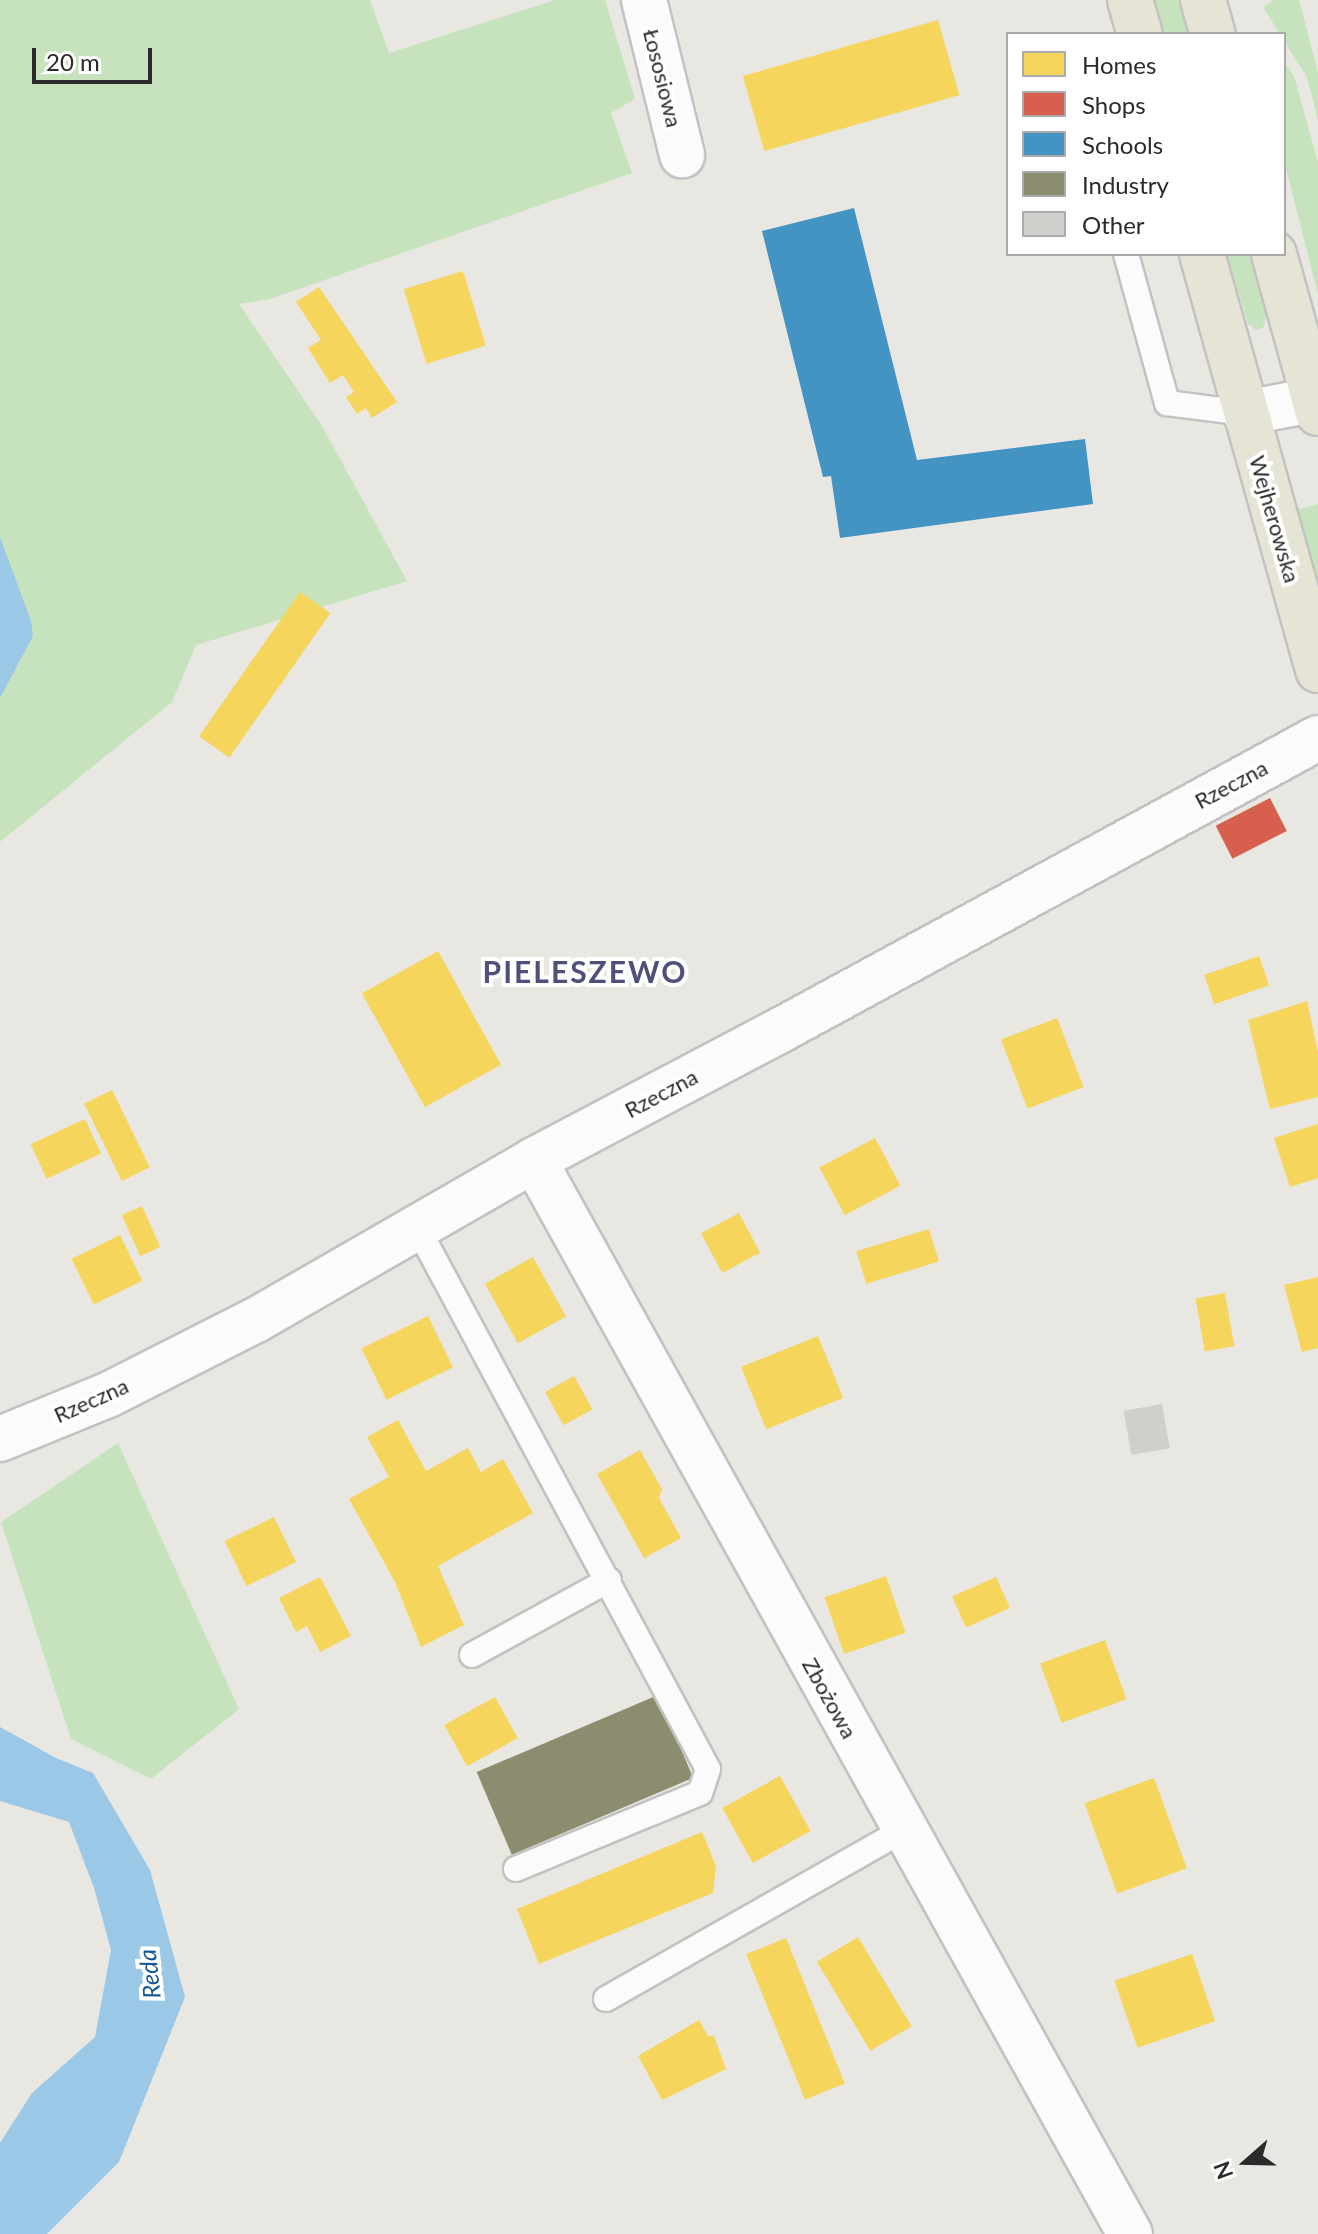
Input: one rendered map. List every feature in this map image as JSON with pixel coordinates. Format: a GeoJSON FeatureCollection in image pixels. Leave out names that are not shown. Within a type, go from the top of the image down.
{"type":"FeatureCollection","features":[{"type":"Feature","properties":{"kind":"main road"},"geometry":{"type":"LineString","coordinates":[[1130,0],[1139,32]]}},
{"type":"Feature","properties":{"kind":"main road"},"geometry":{"type":"LineString","coordinates":[[1203,0],[1212,32]]}},
{"type":"Feature","properties":{"kind":"main road","name":"Wejherowska"},"geometry":{"type":"LineString","coordinates":[[1203,256],[1318,670]]}},
{"type":"Feature","properties":{"kind":"main road"},"geometry":{"type":"LineString","coordinates":[[1275,256],[1317,404]]}},
{"type":"Feature","properties":{"kind":"street","name":"Łososiowa"},"geometry":{"type":"LineString","coordinates":[[644,0],[682,155]]}},
{"type":"Feature","properties":{"kind":"street"},"geometry":{"type":"LineString","coordinates":[[1245,413],[1317,404]]}},
{"type":"Feature","properties":{"kind":"street","name":"Rzeczna"},"geometry":{"type":"LineString","coordinates":[[0,1439],[108,1395],[256,1320],[534,1160],[777,1032],[1318,738]]}},
{"type":"Feature","properties":{"kind":"street","name":"Zbożowa"},"geometry":{"type":"LineString","coordinates":[[534,1160],[1130,2234]]}},
{"type":"Feature","properties":{"kind":"lane"},"geometry":{"type":"LineString","coordinates":[[1127,256],[1167,403],[1245,413]]}},
{"type":"Feature","properties":{"kind":"lane"},"geometry":{"type":"LineString","coordinates":[[417,1227],[708,1769],[700,1793],[516,1869]]}},
{"type":"Feature","properties":{"kind":"lane"},"geometry":{"type":"LineString","coordinates":[[472,1655],[609,1580]]}},
{"type":"Feature","properties":{"kind":"lane"},"geometry":{"type":"LineString","coordinates":[[606,1999],[904,1830]]}},
{"type":"Feature","properties":{"kind":"green space"},"geometry":{"type":"Polygon","coordinates":[[[0,0],[370,0],[389,53],[555,0],[605,0],[635,99],[611,113],[632,173],[270,299],[239,304],[322,426],[407,581],[196,645],[172,702],[0,842],[0,0]]]}},
{"type":"Feature","properties":{"kind":"green space"},"geometry":{"type":"Polygon","coordinates":[[[1154,0],[1178,0],[1188,32],[1163,32],[1154,0]]]}},
{"type":"Feature","properties":{"kind":"green space"},"geometry":{"type":"Polygon","coordinates":[[[1273,0],[1299,0],[1318,72],[1318,120],[1307,77],[1286,44],[1286,32],[1279,32],[1263,7],[1273,0]]]}},
{"type":"Feature","properties":{"kind":"green space"},"geometry":{"type":"Polygon","coordinates":[[[1286,65],[1294,76],[1318,162],[1318,295],[1286,168],[1286,65]]]}},
{"type":"Feature","properties":{"kind":"green space"},"geometry":{"type":"Polygon","coordinates":[[[1228,256],[1250,256],[1266,316],[1263,328],[1256,330],[1248,324],[1228,256]]]}},
{"type":"Feature","properties":{"kind":"green space"},"geometry":{"type":"Polygon","coordinates":[[[1318,504],[1318,586],[1296,510],[1318,504]]]}},
{"type":"Feature","properties":{"kind":"green space"},"geometry":{"type":"Polygon","coordinates":[[[118,1443],[239,1709],[151,1779],[71,1739],[1,1522],[118,1443]]]}},
{"type":"Feature","properties":{"kind":"water"},"geometry":{"type":"Polygon","coordinates":[[[0,537],[31,621],[33,636],[0,698],[0,537]]]}},
{"type":"Feature","properties":{"kind":"water","name":"Reda"},"geometry":{"type":"Polygon","coordinates":[[[0,1727],[56,1758],[93,1773],[150,1870],[185,1997],[119,2162],[47,2234],[0,2234],[0,2143],[32,2093],[95,2037],[111,1950],[94,1888],[69,1822],[0,1801],[0,1727]]]}},
{"type":"Feature","properties":{"kind":"building: Homes"},"geometry":{"type":"Polygon","coordinates":[[[938,20],[959,95],[764,151],[743,76],[938,20]]]}},
{"type":"Feature","properties":{"kind":"building: Homes"},"geometry":{"type":"Polygon","coordinates":[[[463,271],[486,346],[427,364],[404,289],[463,271]]]}},
{"type":"Feature","properties":{"kind":"building: Homes"},"geometry":{"type":"Polygon","coordinates":[[[319,287],[397,402],[372,418],[366,408],[357,414],[346,397],[354,392],[343,375],[330,383],[308,348],[321,340],[296,302],[319,287]]]}},
{"type":"Feature","properties":{"kind":"building: Homes"},"geometry":{"type":"Polygon","coordinates":[[[300,592],[330,613],[229,757],[199,736],[300,592]]]}},
{"type":"Feature","properties":{"kind":"building: Homes"},"geometry":{"type":"Polygon","coordinates":[[[438,951],[501,1065],[425,1107],[362,993],[438,951]]]}},
{"type":"Feature","properties":{"kind":"building: Homes"},"geometry":{"type":"Polygon","coordinates":[[[1259,956],[1269,985],[1214,1004],[1204,975],[1259,956]]]}},
{"type":"Feature","properties":{"kind":"building: Homes"},"geometry":{"type":"Polygon","coordinates":[[[1307,1001],[1318,1052],[1318,1097],[1270,1109],[1248,1020],[1307,1001]]]}},
{"type":"Feature","properties":{"kind":"building: Homes"},"geometry":{"type":"Polygon","coordinates":[[[1057,1018],[1084,1087],[1028,1109],[1001,1040],[1057,1018]]]}},
{"type":"Feature","properties":{"kind":"building: Homes"},"geometry":{"type":"Polygon","coordinates":[[[112,1090],[150,1167],[122,1181],[84,1104],[112,1090]]]}},
{"type":"Feature","properties":{"kind":"building: Homes"},"geometry":{"type":"Polygon","coordinates":[[[85,1119],[101,1153],[47,1179],[31,1144],[85,1119]]]}},
{"type":"Feature","properties":{"kind":"building: Homes"},"geometry":{"type":"Polygon","coordinates":[[[1318,1124],[1318,1178],[1290,1187],[1274,1138],[1318,1124]]]}},
{"type":"Feature","properties":{"kind":"building: Homes"},"geometry":{"type":"Polygon","coordinates":[[[875,1138],[900,1186],[845,1215],[819,1168],[875,1138]]]}},
{"type":"Feature","properties":{"kind":"building: Homes"},"geometry":{"type":"Polygon","coordinates":[[[142,1206],[160,1247],[140,1256],[122,1215],[142,1206]]]}},
{"type":"Feature","properties":{"kind":"building: Homes"},"geometry":{"type":"Polygon","coordinates":[[[739,1213],[760,1253],[722,1273],[701,1233],[739,1213]]]}},
{"type":"Feature","properties":{"kind":"building: Homes"},"geometry":{"type":"Polygon","coordinates":[[[929,1229],[939,1262],[866,1284],[856,1251],[929,1229]]]}},
{"type":"Feature","properties":{"kind":"building: Homes"},"geometry":{"type":"Polygon","coordinates":[[[120,1235],[142,1281],[94,1305],[71,1259],[120,1235]]]}},
{"type":"Feature","properties":{"kind":"building: Homes"},"geometry":{"type":"Polygon","coordinates":[[[533,1257],[566,1316],[518,1343],[485,1284],[533,1257]]]}},
{"type":"Feature","properties":{"kind":"building: Homes"},"geometry":{"type":"Polygon","coordinates":[[[1318,1277],[1318,1348],[1302,1352],[1284,1285],[1318,1277]]]}},
{"type":"Feature","properties":{"kind":"building: Homes"},"geometry":{"type":"Polygon","coordinates":[[[1225,1293],[1234,1346],[1205,1351],[1195,1298],[1225,1293]]]}},
{"type":"Feature","properties":{"kind":"building: Homes"},"geometry":{"type":"Polygon","coordinates":[[[428,1316],[453,1367],[386,1400],[361,1348],[428,1316]]]}},
{"type":"Feature","properties":{"kind":"building: Homes"},"geometry":{"type":"Polygon","coordinates":[[[818,1336],[843,1398],[766,1429],[741,1367],[818,1336]]]}},
{"type":"Feature","properties":{"kind":"building: Homes"},"geometry":{"type":"Polygon","coordinates":[[[574,1376],[592,1409],[564,1425],[545,1392],[574,1376]]]}},
{"type":"Feature","properties":{"kind":"building: Homes"},"geometry":{"type":"Polygon","coordinates":[[[398,1420],[426,1471],[468,1448],[481,1472],[503,1459],[533,1513],[438,1566],[464,1625],[421,1647],[395,1582],[349,1499],[389,1477],[367,1437],[398,1420]]]}},
{"type":"Feature","properties":{"kind":"building: Homes"},"geometry":{"type":"Polygon","coordinates":[[[640,1450],[662,1489],[659,1498],[681,1538],[644,1558],[597,1474],[640,1450]]]}},
{"type":"Feature","properties":{"kind":"building: Homes"},"geometry":{"type":"Polygon","coordinates":[[[274,1517],[296,1562],[246,1586],[225,1541],[274,1517]]]}},
{"type":"Feature","properties":{"kind":"building: Homes"},"geometry":{"type":"Polygon","coordinates":[[[886,1576],[906,1633],[844,1654],[825,1597],[886,1576]]]}},
{"type":"Feature","properties":{"kind":"building: Homes"},"geometry":{"type":"Polygon","coordinates":[[[320,1577],[351,1636],[320,1652],[307,1626],[296,1632],[279,1598],[320,1577]]]}},
{"type":"Feature","properties":{"kind":"building: Homes"},"geometry":{"type":"Polygon","coordinates":[[[996,1577],[1010,1608],[966,1628],[952,1597],[996,1577]]]}},
{"type":"Feature","properties":{"kind":"building: Homes"},"geometry":{"type":"Polygon","coordinates":[[[1105,1640],[1127,1699],[1062,1723],[1040,1664],[1105,1640]]]}},
{"type":"Feature","properties":{"kind":"building: Homes"},"geometry":{"type":"Polygon","coordinates":[[[495,1697],[518,1738],[467,1766],[444,1725],[495,1697]]]}},
{"type":"Feature","properties":{"kind":"building: Homes"},"geometry":{"type":"Polygon","coordinates":[[[780,1776],[811,1831],[753,1863],[722,1808],[780,1776]]]}},
{"type":"Feature","properties":{"kind":"building: Homes"},"geometry":{"type":"Polygon","coordinates":[[[1154,1778],[1187,1868],[1117,1894],[1084,1803],[1154,1778]]]}},
{"type":"Feature","properties":{"kind":"building: Homes"},"geometry":{"type":"Polygon","coordinates":[[[702,1832],[716,1866],[713,1893],[539,1964],[517,1909],[702,1832]]]}},
{"type":"Feature","properties":{"kind":"building: Homes"},"geometry":{"type":"Polygon","coordinates":[[[858,1937],[912,2026],[870,2051],[817,1962],[858,1937]]]}},
{"type":"Feature","properties":{"kind":"building: Homes"},"geometry":{"type":"Polygon","coordinates":[[[786,1938],[845,2084],[805,2100],[746,1954],[786,1938]]]}},
{"type":"Feature","properties":{"kind":"building: Homes"},"geometry":{"type":"Polygon","coordinates":[[[1192,1954],[1215,2021],[1138,2048],[1114,1981],[1192,1954]]]}},
{"type":"Feature","properties":{"kind":"building: Homes"},"geometry":{"type":"Polygon","coordinates":[[[699,2020],[708,2036],[714,2036],[726,2069],[662,2100],[638,2056],[699,2020]]]}},
{"type":"Feature","properties":{"kind":"building: Shops"},"geometry":{"type":"Polygon","coordinates":[[[1270,798],[1287,831],[1232,859],[1216,826],[1270,798]]]}},
{"type":"Feature","properties":{"kind":"building: Schools"},"geometry":{"type":"Polygon","coordinates":[[[854,208],[917,460],[1085,439],[1093,504],[840,538],[831,476],[823,477],[762,231],[854,208]]]}},
{"type":"Feature","properties":{"kind":"building: Industry"},"geometry":{"type":"Polygon","coordinates":[[[658,1695],[693,1778],[512,1855],[477,1772],[658,1695]]]}},
{"type":"Feature","properties":{"kind":"building: Other"},"geometry":{"type":"Polygon","coordinates":[[[1162,1404],[1170,1448],[1131,1455],[1124,1411],[1162,1404]]]}},
{"type":"Feature","properties":{"kind":"district","name":"PIELESZEWO"},"geometry":{"type":"Point","coordinates":[585,971]}}]}
